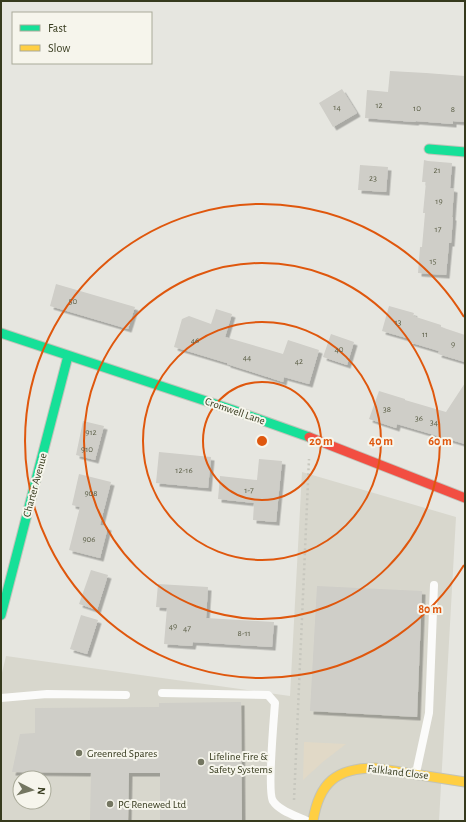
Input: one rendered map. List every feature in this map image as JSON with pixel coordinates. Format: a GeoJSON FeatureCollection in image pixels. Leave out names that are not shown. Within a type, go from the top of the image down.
{"type":"FeatureCollection","features":[{"type":"Feature","properties":{"kind":"street"},"geometry":{"type":"LineString","coordinates":[[429,149],[465,152]]}},
{"type":"Feature","properties":{"kind":"street","name":"Cromwell Lane"},"geometry":{"type":"LineString","coordinates":[[1,333],[310,437],[465,498]]}},
{"type":"Feature","properties":{"kind":"street","name":"Charter Avenue"},"geometry":{"type":"LineString","coordinates":[[1,615],[68,356]]}},
{"type":"Feature","properties":{"kind":"street","name":"Falkland Close"},"geometry":{"type":"LineString","coordinates":[[312,821],[318,800],[329,783],[336,776],[354,768],[366,767],[465,782]]}},
{"type":"Feature","properties":{"kind":"lane"},"geometry":{"type":"LineString","coordinates":[[416,774],[429,713],[434,586]]}},
{"type":"Feature","properties":{"kind":"lane"},"geometry":{"type":"LineString","coordinates":[[162,693],[268,695],[275,703],[270,775],[271,799],[276,806],[307,821]]}},
{"type":"Feature","properties":{"kind":"lane"},"geometry":{"type":"LineString","coordinates":[[1,698],[47,694],[126,695]]}},
{"type":"Feature","properties":{"kind":"path"},"geometry":{"type":"LineString","coordinates":[[293,815],[310,437]]}},
{"type":"Feature","properties":{"kind":"shaded area"},"geometry":{"type":"Polygon","coordinates":[[[302,472],[456,517],[439,821],[1,821],[1,677],[6,656],[290,696],[302,472]]]}},
{"type":"Feature","properties":{"kind":"shaded area"},"geometry":{"type":"Polygon","coordinates":[[[304,742],[346,744],[303,780],[304,742]]]}},
{"type":"Feature","properties":{"kind":"building"},"geometry":{"type":"Polygon","coordinates":[[[390,71],[465,76],[465,122],[453,121],[453,124],[365,118],[367,90],[388,92],[390,71]]]}},
{"type":"Feature","properties":{"kind":"building"},"geometry":{"type":"Polygon","coordinates":[[[342,89],[357,113],[333,127],[319,103],[342,89]]]}},
{"type":"Feature","properties":{"kind":"building"},"geometry":{"type":"Polygon","coordinates":[[[424,160],[452,163],[450,188],[454,189],[453,217],[446,275],[418,273],[425,213],[423,213],[426,182],[422,182],[424,160]]]}},
{"type":"Feature","properties":{"kind":"building"},"geometry":{"type":"Polygon","coordinates":[[[360,165],[388,167],[386,192],[358,190],[360,165]]]}},
{"type":"Feature","properties":{"kind":"building"},"geometry":{"type":"Polygon","coordinates":[[[56,284],[135,307],[128,329],[50,306],[56,284]]]}},
{"type":"Feature","properties":{"kind":"building"},"geometry":{"type":"Polygon","coordinates":[[[389,306],[414,313],[413,316],[465,335],[465,362],[438,354],[439,351],[409,342],[410,339],[382,331],[389,306]]]}},
{"type":"Feature","properties":{"kind":"building"},"geometry":{"type":"Polygon","coordinates":[[[216,309],[232,314],[225,337],[283,354],[288,340],[319,350],[309,384],[284,377],[283,382],[174,347],[182,319],[189,316],[211,324],[216,309]]]}},
{"type":"Feature","properties":{"kind":"building"},"geometry":{"type":"Polygon","coordinates":[[[331,334],[354,342],[347,365],[323,357],[331,334]]]}},
{"type":"Feature","properties":{"kind":"building"},"geometry":{"type":"Polygon","coordinates":[[[465,383],[465,444],[397,424],[396,428],[369,419],[379,391],[446,412],[465,383]]]}},
{"type":"Feature","properties":{"kind":"building"},"geometry":{"type":"Polygon","coordinates":[[[83,421],[104,426],[95,460],[76,455],[83,421]]]}},
{"type":"Feature","properties":{"kind":"building"},"geometry":{"type":"Polygon","coordinates":[[[159,452],[211,457],[208,488],[156,483],[159,452]]]}},
{"type":"Feature","properties":{"kind":"building"},"geometry":{"type":"Polygon","coordinates":[[[259,459],[282,461],[276,522],[253,520],[254,503],[218,499],[220,476],[257,480],[259,459]]]}},
{"type":"Feature","properties":{"kind":"building"},"geometry":{"type":"Polygon","coordinates":[[[79,474],[111,482],[100,525],[108,527],[100,558],[69,550],[80,507],[72,505],[79,474]]]}},
{"type":"Feature","properties":{"kind":"building"},"geometry":{"type":"Polygon","coordinates":[[[91,570],[108,575],[97,610],[79,604],[91,570]]]}},
{"type":"Feature","properties":{"kind":"building"},"geometry":{"type":"Polygon","coordinates":[[[158,584],[208,587],[206,618],[274,622],[272,647],[193,642],[192,646],[164,644],[167,608],[156,607],[158,584]]]}},
{"type":"Feature","properties":{"kind":"building"},"geometry":{"type":"Polygon","coordinates":[[[317,586],[422,591],[417,717],[310,711],[317,586]]]}},
{"type":"Feature","properties":{"kind":"building"},"geometry":{"type":"Polygon","coordinates":[[[81,615],[98,620],[87,654],[70,649],[81,615]]]}},
{"type":"Feature","properties":{"kind":"building"},"geometry":{"type":"Polygon","coordinates":[[[241,702],[242,821],[160,821],[160,773],[129,773],[128,821],[90,821],[91,773],[52,773],[52,770],[12,770],[20,734],[35,733],[35,708],[159,707],[159,703],[241,702]]]}},
{"type":"Feature","properties":{"kind":"traffic: fast"},"geometry":{"type":"LineString","coordinates":[[429,149],[465,152]]}},
{"type":"Feature","properties":{"kind":"traffic: fast"},"geometry":{"type":"LineString","coordinates":[[1,333],[233,410],[309,437]]}},
{"type":"Feature","properties":{"kind":"traffic: fast"},"geometry":{"type":"LineString","coordinates":[[1,615],[68,356]]}},
{"type":"Feature","properties":{"kind":"traffic: slow"},"geometry":{"type":"LineString","coordinates":[[313,821],[316,808],[325,788],[332,780],[350,771],[375,768],[465,782]]}},
{"type":"Feature","properties":{"kind":"traffic: jam"},"geometry":{"type":"LineString","coordinates":[[309,437],[465,498]]}},
{"type":"Feature","properties":{"kind":"place","name":"Greenred Spares"},"geometry":{"type":"Point","coordinates":[79,753]}},
{"type":"Feature","properties":{"kind":"place","name":"Lifeline Fire & Safety Systems"},"geometry":{"type":"Point","coordinates":[201,762]}},
{"type":"Feature","properties":{"kind":"place","name":"PC Renewed Ltd"},"geometry":{"type":"Point","coordinates":[110,804]}}]}
